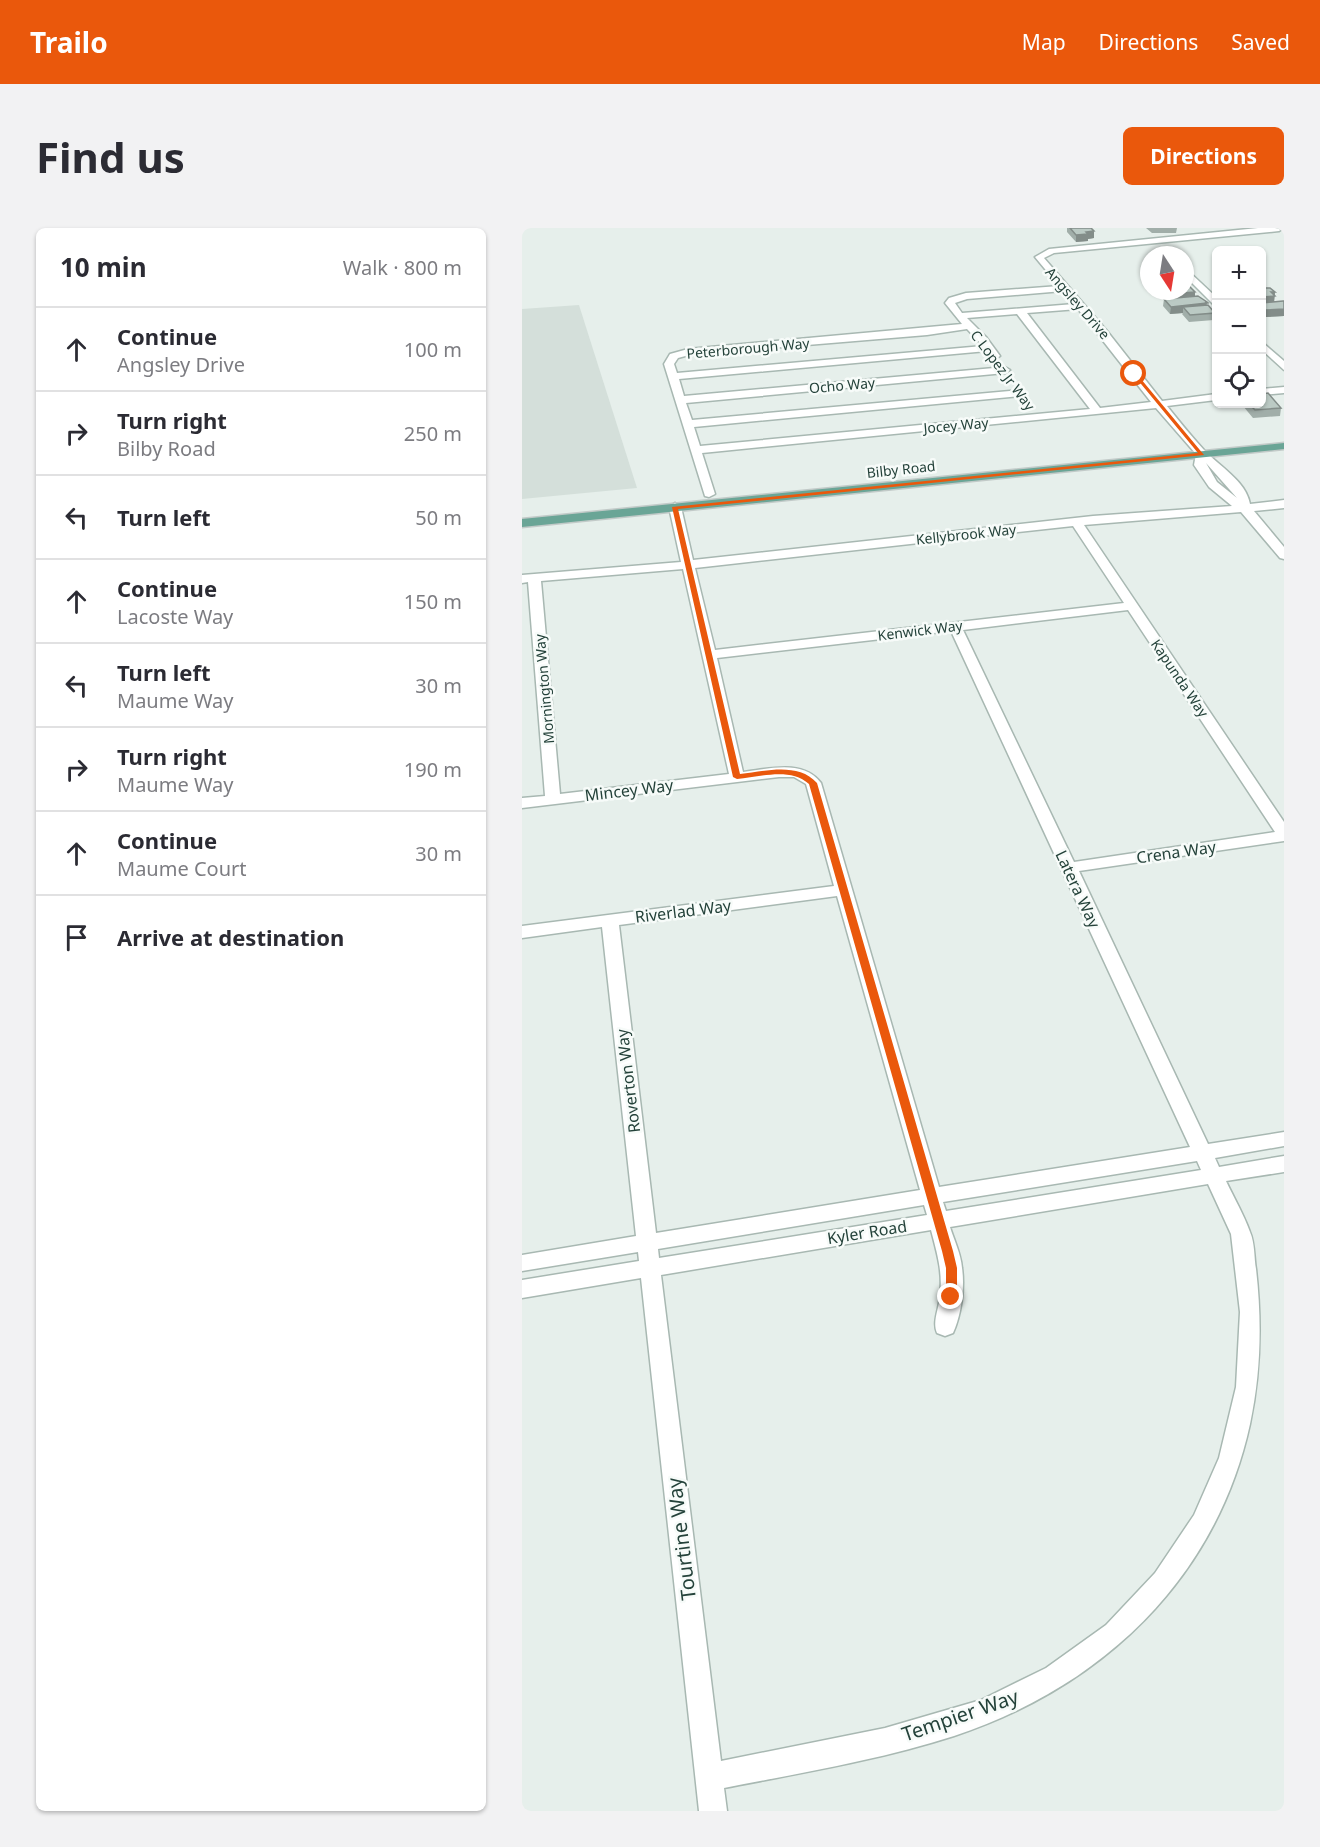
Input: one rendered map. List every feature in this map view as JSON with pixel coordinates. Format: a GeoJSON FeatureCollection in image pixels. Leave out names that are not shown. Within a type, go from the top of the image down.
{"type":"FeatureCollection","features":[{"type":"Feature","properties":{"kind":"main road","name":"Bilby Road"},"geometry":{"type":"LineString","coordinates":[[522,523],[1198,450],[1284,436]]}},
{"type":"Feature","properties":{"kind":"main road","name":"Bilby Road"},"geometry":{"type":"LineString","coordinates":[[522,513],[1198,450],[1284,446]]}},
{"type":"Feature","properties":{"kind":"street","name":"Angsley Drive"},"geometry":{"type":"LineString","coordinates":[[1198,450],[1081,306],[1039,259],[1042,254],[1057,250],[1158,245],[1275,231]]}},
{"type":"Feature","properties":{"kind":"street"},"geometry":{"type":"LineString","coordinates":[[1194,281],[1214,300]]}},
{"type":"Feature","properties":{"kind":"street","name":"C Lopez Jr Way"},"geometry":{"type":"LineString","coordinates":[[1022,394],[990,348],[958,316],[950,303],[961,297],[1064,288]]}},
{"type":"Feature","properties":{"kind":"street"},"geometry":{"type":"LineString","coordinates":[[958,316],[1081,306]]}},
{"type":"Feature","properties":{"kind":"street"},"geometry":{"type":"LineString","coordinates":[[1020,311],[1097,412]]}},
{"type":"Feature","properties":{"kind":"street","name":"Peterborough Way"},"geometry":{"type":"LineString","coordinates":[[709,494],[669,361],[674,356],[683,353],[927,332],[969,326]]}},
{"type":"Feature","properties":{"kind":"street"},"geometry":{"type":"LineString","coordinates":[[673,376],[990,348]]}},
{"type":"Feature","properties":{"kind":"street"},"geometry":{"type":"LineString","coordinates":[[1266,349],[1284,367]]}},
{"type":"Feature","properties":{"kind":"street"},"geometry":{"type":"LineString","coordinates":[[1266,392],[1284,390]]}},
{"type":"Feature","properties":{"kind":"street"},"geometry":{"type":"LineString","coordinates":[[687,424],[1022,394]]}},
{"type":"Feature","properties":{"kind":"street","name":"Jocey Way"},"geometry":{"type":"LineString","coordinates":[[695,450],[1022,394],[1097,412],[1212,397]]}},
{"type":"Feature","properties":{"kind":"street","name":"Ocho Way"},"geometry":{"type":"LineString","coordinates":[[680,399],[1022,394]]}},
{"type":"Feature","properties":{"kind":"street"},"geometry":{"type":"LineString","coordinates":[[1198,450],[1204,474],[1226,498],[1244,508],[1284,555]]}},
{"type":"Feature","properties":{"kind":"street","name":"Kellybrook Way"},"geometry":{"type":"LineString","coordinates":[[688,565],[1076,522],[1284,504]]}},
{"type":"Feature","properties":{"kind":"street"},"geometry":{"type":"LineString","coordinates":[[675,507],[737,777]]}},
{"type":"Feature","properties":{"kind":"street","name":"Kapunda Way"},"geometry":{"type":"LineString","coordinates":[[1076,522],[1284,835]]}},
{"type":"Feature","properties":{"kind":"street"},"geometry":{"type":"LineString","coordinates":[[528,579],[688,565]]}},
{"type":"Feature","properties":{"kind":"street","name":"Mornington Way"},"geometry":{"type":"LineString","coordinates":[[528,579],[553,799]]}},
{"type":"Feature","properties":{"kind":"street","name":"Kenwick Way"},"geometry":{"type":"LineString","coordinates":[[709,655],[1132,606]]}},
{"type":"Feature","properties":{"kind":"street","name":"Latera Way"},"geometry":{"type":"LineString","coordinates":[[955,626],[1214,1176]]}},
{"type":"Feature","properties":{"kind":"street","name":"Mincey Way"},"geometry":{"type":"LineString","coordinates":[[522,803],[788,771],[809,779],[813,783],[952,1268],[953,1285],[945,1327]]}},
{"type":"Feature","properties":{"kind":"street","name":"Crena Way"},"geometry":{"type":"LineString","coordinates":[[1068,868],[1284,835]]}},
{"type":"Feature","properties":{"kind":"street","name":"Riverlad Way"},"geometry":{"type":"LineString","coordinates":[[522,932],[844,890]]}},
{"type":"Feature","properties":{"kind":"street","name":"Roverton Way"},"geometry":{"type":"LineString","coordinates":[[610,921],[650,1268]]}},
{"type":"Feature","properties":{"kind":"street","name":"Kyler Road"},"geometry":{"type":"LineString","coordinates":[[522,1263],[1284,1139]]}},
{"type":"Feature","properties":{"kind":"street","name":"Kyler Road"},"geometry":{"type":"LineString","coordinates":[[522,1289],[1284,1164]]}},
{"type":"Feature","properties":{"kind":"street","name":"Tempier Way"},"geometry":{"type":"LineString","coordinates":[[709,1778],[880,1741],[933,1728],[985,1711],[1031,1691],[1074,1667],[1114,1639],[1175,1580],[1198,1548],[1233,1485],[1252,1428],[1261,1382],[1261,1316],[1254,1279],[1241,1234],[1214,1176]]}},
{"type":"Feature","properties":{"kind":"street","name":"Tourtine Way"},"geometry":{"type":"LineString","coordinates":[[650,1268],[713,1811]]}},
{"type":"Feature","properties":{"kind":"shaded area"},"geometry":{"type":"Polygon","coordinates":[[[579,305],[637,488],[522,499],[522,309],[579,305]]]}},
{"type":"Feature","properties":{"kind":"building"},"geometry":{"type":"Polygon","coordinates":[[[1070,228],[1091,228],[1094,231],[1076,235],[1070,228]]]}},
{"type":"Feature","properties":{"kind":"building"},"geometry":{"type":"Polygon","coordinates":[[[1266,288],[1275,292],[1271,292],[1275,296],[1266,297],[1266,288]]]}},
{"type":"Feature","properties":{"kind":"building"},"geometry":{"type":"Polygon","coordinates":[[[1194,296],[1198,296],[1207,303],[1171,307],[1165,300],[1194,300],[1194,296]]]}},
{"type":"Feature","properties":{"kind":"building"},"geometry":{"type":"Polygon","coordinates":[[[1284,301],[1284,309],[1266,310],[1266,303],[1284,301]]]}},
{"type":"Feature","properties":{"kind":"building"},"geometry":{"type":"Polygon","coordinates":[[[1208,305],[1212,313],[1190,315],[1183,307],[1208,305]]]}},
{"type":"Feature","properties":{"kind":"building"},"geometry":{"type":"Polygon","coordinates":[[[1266,393],[1281,408],[1255,410],[1253,408],[1266,408],[1266,393]]]}},
{"type":"Feature","properties":{"kind":"route"},"geometry":{"type":"LineString","coordinates":[[951,1297],[952,1268],[948,1251],[813,783],[804,775],[788,771],[737,777],[675,507],[1202,454],[1134,374]]}}]}
